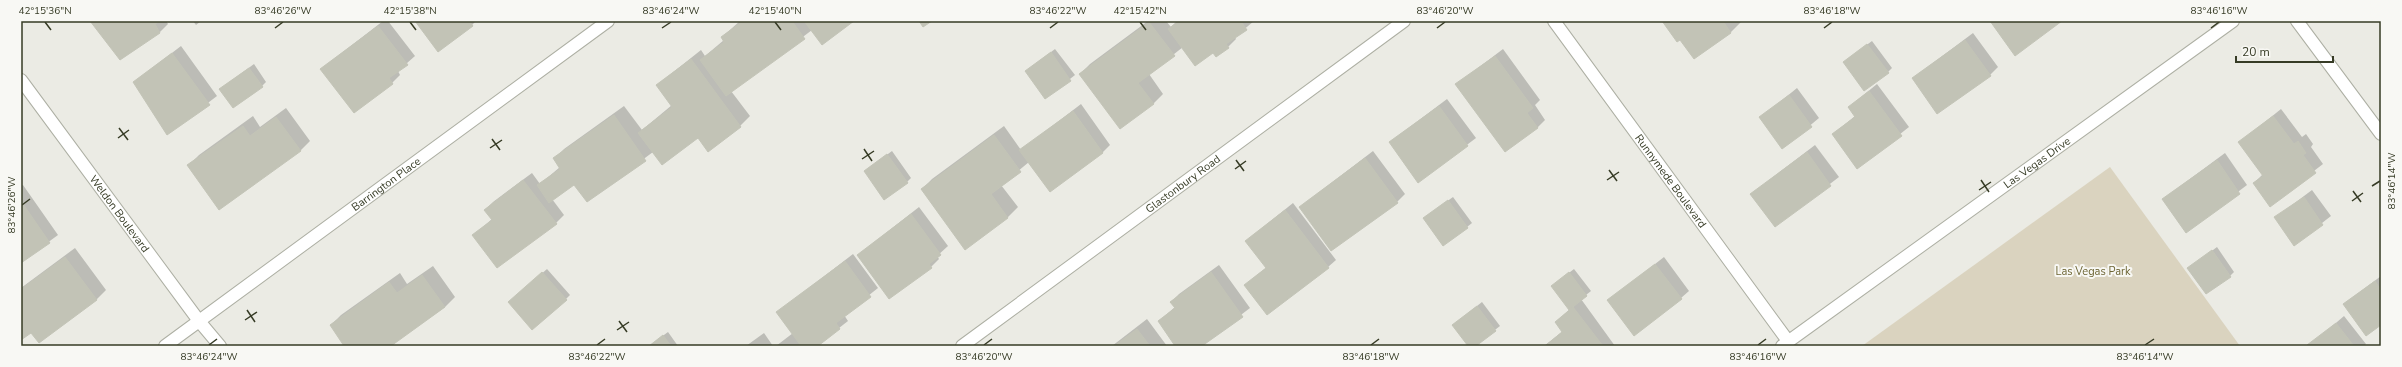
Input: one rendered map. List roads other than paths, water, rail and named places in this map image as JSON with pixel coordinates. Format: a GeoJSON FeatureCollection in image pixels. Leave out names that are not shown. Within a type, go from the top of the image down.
{"type":"FeatureCollection","features":[{"type":"Feature","properties":{"kind":"street","name":"Barrington Place"},"geometry":{"type":"LineString","coordinates":[[165,346],[608,21]]}},
{"type":"Feature","properties":{"kind":"street","name":"Glastonbury Road"},"geometry":{"type":"LineString","coordinates":[[962,346],[1404,21]]}},
{"type":"Feature","properties":{"kind":"street","name":"Runnymede Boulevard"},"geometry":{"type":"LineString","coordinates":[[1554,21],[1785,344]]}},
{"type":"Feature","properties":{"kind":"street","name":"Las Vegas Drive"},"geometry":{"type":"LineString","coordinates":[[1785,344],[2233,21]]}},
{"type":"Feature","properties":{"kind":"street"},"geometry":{"type":"LineString","coordinates":[[2297,21],[2381,134]]}},
{"type":"Feature","properties":{"kind":"street","name":"Weldon Boulevard"},"geometry":{"type":"LineString","coordinates":[[21,80],[199,321],[220,346]]}},
{"type":"Feature","properties":{"kind":"park label","name":"Las Vegas Park"},"geometry":{"type":"Point","coordinates":[2093,271]}}]}
